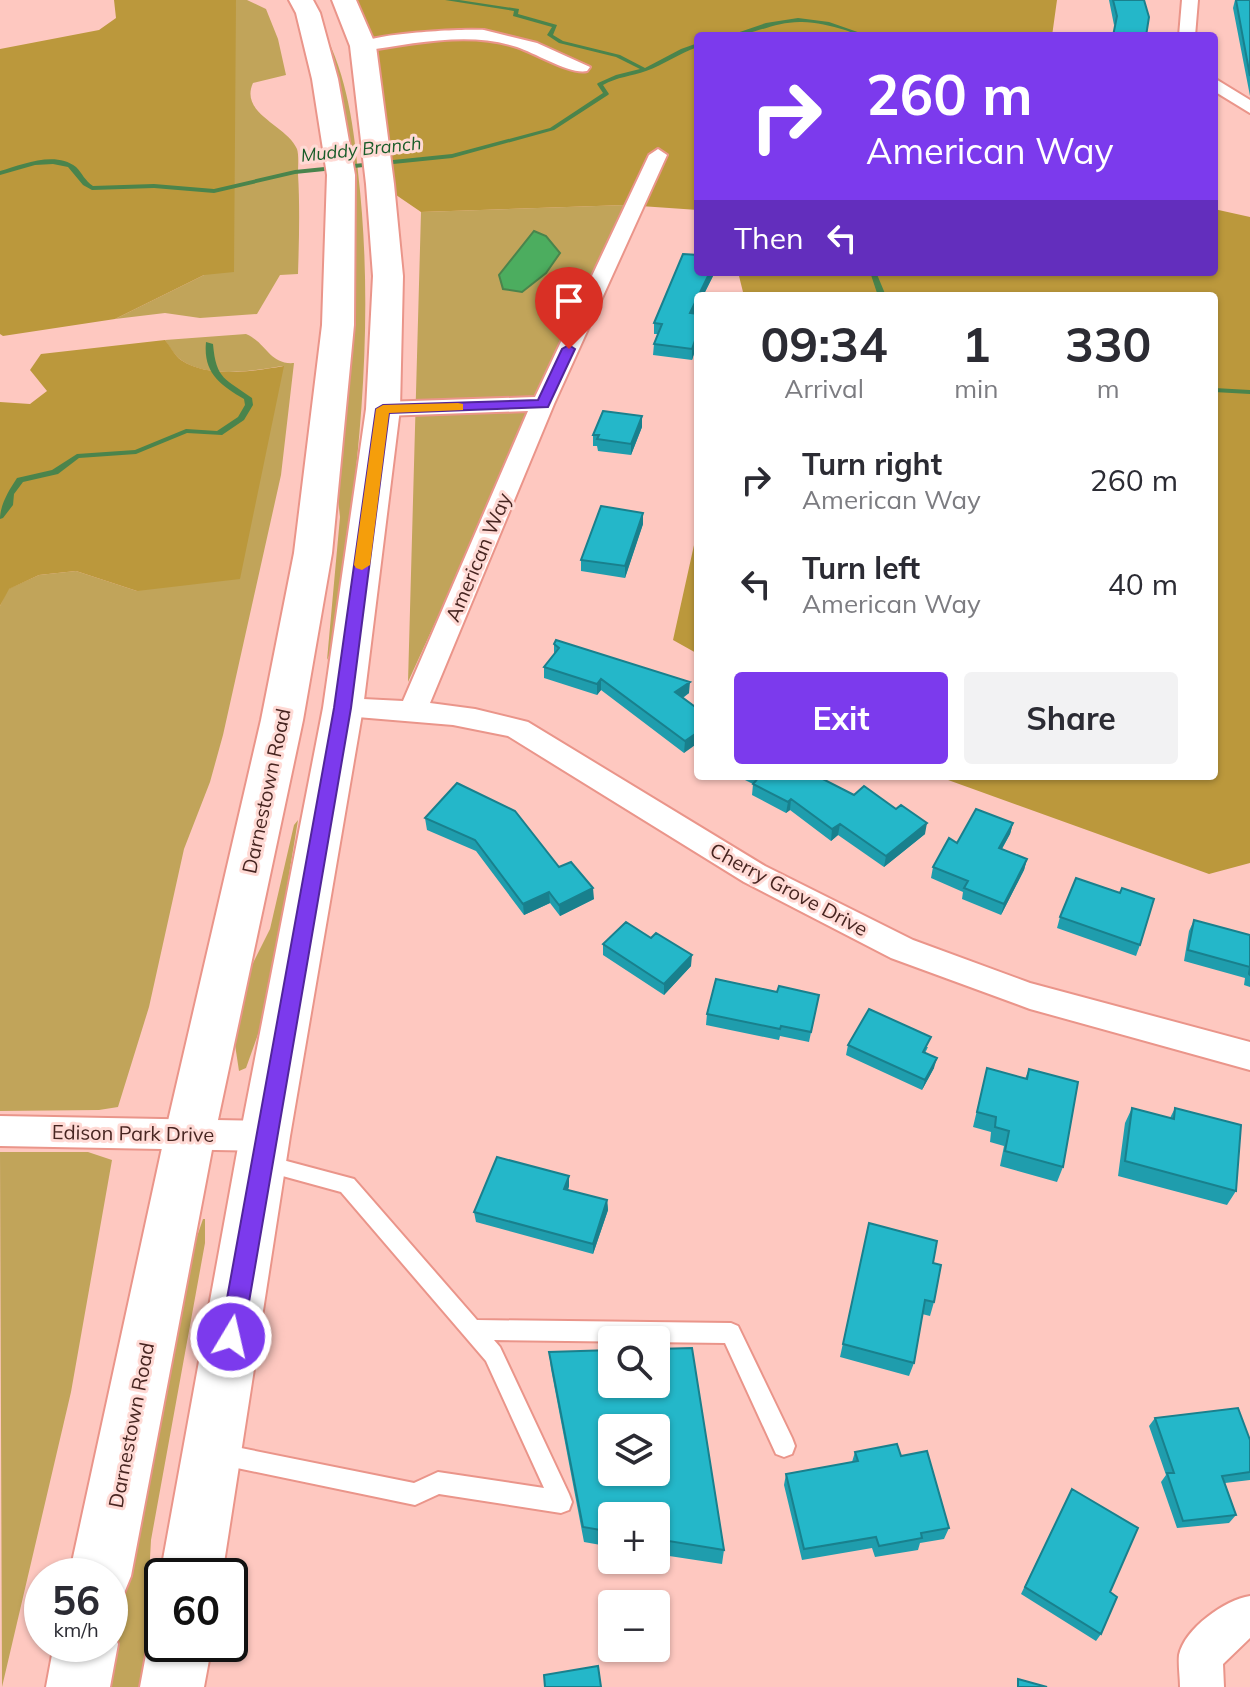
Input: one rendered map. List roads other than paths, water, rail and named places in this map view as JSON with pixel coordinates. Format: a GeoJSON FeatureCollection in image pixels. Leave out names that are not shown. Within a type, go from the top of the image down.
{"type":"FeatureCollection","features":[{"type":"Feature","properties":{"kind":"main road","name":"Darnestown Road"},"geometry":{"type":"LineString","coordinates":[[194,1558],[263,1149],[343,708],[383,409],[388,276],[359,166],[325,79],[308,13],[301,0]]}},
{"type":"Feature","properties":{"kind":"main road","name":"Darnestown Road"},"geometry":{"type":"LineString","coordinates":[[104,1558],[190,1134],[282,720],[313,553],[359,166],[363,46],[344,0]]}},
{"type":"Feature","properties":{"kind":"main road"},"geometry":{"type":"LineString","coordinates":[[78,1687],[83,1662]]}},
{"type":"Feature","properties":{"kind":"main road"},"geometry":{"type":"LineString","coordinates":[[172,1687],[177,1662]]}},
{"type":"Feature","properties":{"kind":"street"},"geometry":{"type":"LineString","coordinates":[[1186,32],[1190,0]]}},
{"type":"Feature","properties":{"kind":"street"},"geometry":{"type":"LineString","coordinates":[[363,46],[474,35],[497,37],[528,45],[581,67]]}},
{"type":"Feature","properties":{"kind":"street"},"geometry":{"type":"LineString","coordinates":[[1218,86],[1250,108]]}},
{"type":"Feature","properties":{"kind":"street","name":"American Way"},"geometry":{"type":"LineString","coordinates":[[413,710],[543,404],[658,155]]}},
{"type":"Feature","properties":{"kind":"street"},"geometry":{"type":"LineString","coordinates":[[383,409],[543,404]]}},
{"type":"Feature","properties":{"kind":"street","name":"Cherry Grove Drive"},"geometry":{"type":"LineString","coordinates":[[343,708],[413,710],[487,719],[518,729],[750,872],[902,949],[1031,998],[1250,1056]]}},
{"type":"Feature","properties":{"kind":"street","name":"Edison Park Drive"},"geometry":{"type":"LineString","coordinates":[[0,1131],[190,1134],[263,1149]]}},
{"type":"Feature","properties":{"kind":"street"},"geometry":{"type":"LineString","coordinates":[[1202,1687],[1201,1655],[1237,1619],[1250,1617]]}},
{"type":"Feature","properties":{"kind":"lane"},"geometry":{"type":"LineString","coordinates":[[212,1453],[415,1494],[438,1483],[561,1502],[493,1354],[473,1330],[347,1185],[263,1149]]}},
{"type":"Feature","properties":{"kind":"lane"},"geometry":{"type":"LineString","coordinates":[[473,1330],[731,1333],[784,1446]]}},
{"type":"Feature","properties":{"kind":"waterway"},"geometry":{"type":"LineString","coordinates":[[448,0],[517,10],[515,15],[555,26],[550,35],[561,42],[618,56],[644,69]]}},
{"type":"Feature","properties":{"kind":"waterway","name":"Muddy Branch"},"geometry":{"type":"LineString","coordinates":[[743,32],[768,24],[798,20],[827,23],[854,32]]}},
{"type":"Feature","properties":{"kind":"waterway","name":"Muddy Branch"},"geometry":{"type":"LineString","coordinates":[[644,69],[694,46]]}},
{"type":"Feature","properties":{"kind":"waterway","name":"Muddy Branch"},"geometry":{"type":"LineString","coordinates":[[0,173],[53,162],[70,166],[92,188],[154,186],[214,191],[295,172],[452,156],[552,129],[606,94],[600,84],[644,69]]}},
{"type":"Feature","properties":{"kind":"waterway","name":"Muddy Branch"},"geometry":{"type":"LineString","coordinates":[[874,276],[880,292]]}},
{"type":"Feature","properties":{"kind":"waterway"},"geometry":{"type":"LineString","coordinates":[[0,516],[9,505],[10,494],[20,480],[55,472],[77,456],[136,452],[186,431],[219,433],[241,418],[249,405],[248,398],[219,378],[212,364],[209,344]]}},
{"type":"Feature","properties":{"kind":"waterway","name":"Muddy Branch"},"geometry":{"type":"LineString","coordinates":[[1218,390],[1250,392]]}}]}
